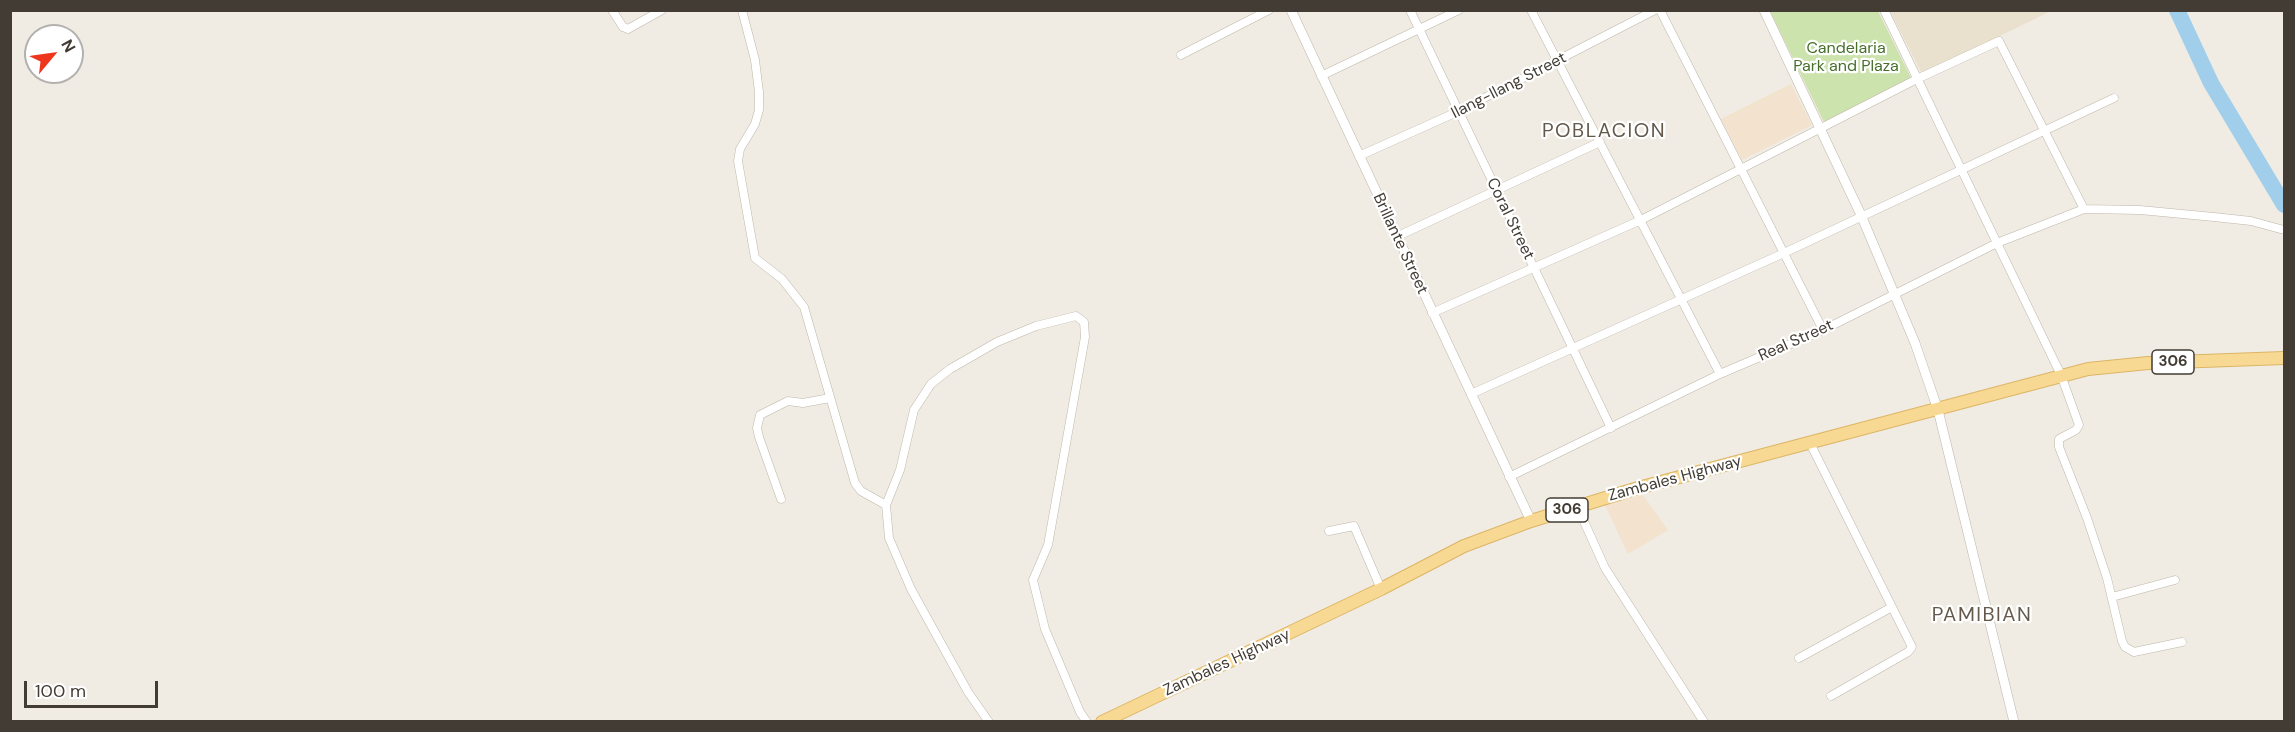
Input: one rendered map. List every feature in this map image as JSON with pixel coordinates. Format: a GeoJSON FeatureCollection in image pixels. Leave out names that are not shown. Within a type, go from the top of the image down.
{"type":"FeatureCollection","features":[{"type":"Feature","properties":{"kind":"main road","name":"Zambales Highway"},"geometry":{"type":"LineString","coordinates":[[1102,722],[1381,589],[1464,546],[1577,506],[1674,477],[1938,410],[2061,375],[2148,363],[2284,358]]}},
{"type":"Feature","properties":{"kind":"street"},"geometry":{"type":"LineString","coordinates":[[612,10],[623,27],[628,29],[662,10]]}},
{"type":"Feature","properties":{"kind":"street"},"geometry":{"type":"LineString","coordinates":[[742,10],[759,92],[759,110],[740,150],[738,161],[752,249],[760,264],[782,279],[804,307],[855,483],[861,491],[886,505]]}},
{"type":"Feature","properties":{"kind":"street"},"geometry":{"type":"LineString","coordinates":[[1181,55],[1269,10]]}},
{"type":"Feature","properties":{"kind":"street","name":"Brillante Street"},"geometry":{"type":"LineString","coordinates":[[1291,10],[1531,521]]}},
{"type":"Feature","properties":{"kind":"street","name":"Coral Street"},"geometry":{"type":"LineString","coordinates":[[1410,10],[1457,112],[1611,428]]}},
{"type":"Feature","properties":{"kind":"street"},"geometry":{"type":"LineString","coordinates":[[1321,76],[1459,10]]}},
{"type":"Feature","properties":{"kind":"street"},"geometry":{"type":"LineString","coordinates":[[1531,10],[1720,374]]}},
{"type":"Feature","properties":{"kind":"street","name":"Ilang-Ilang Street"},"geometry":{"type":"LineString","coordinates":[[1359,156],[1457,112],[1655,10]]}},
{"type":"Feature","properties":{"kind":"street"},"geometry":{"type":"LineString","coordinates":[[1660,10],[1823,330]]}},
{"type":"Feature","properties":{"kind":"street"},"geometry":{"type":"LineString","coordinates":[[1764,10],[1861,215],[1896,295],[1938,410],[2014,722]]}},
{"type":"Feature","properties":{"kind":"street"},"geometry":{"type":"LineString","coordinates":[[1884,10],[2061,375],[2079,425],[2076,430],[2058,439],[2059,447],[2087,518],[2112,597],[2122,641],[2129,651],[2141,652],[2182,642]]}},
{"type":"Feature","properties":{"kind":"street"},"geometry":{"type":"LineString","coordinates":[[1432,314],[1641,220],[1917,79],[1999,42],[2084,209],[2122,209],[2214,217],[2251,221],[2284,230]]}},
{"type":"Feature","properties":{"kind":"street"},"geometry":{"type":"LineString","coordinates":[[1471,394],[1784,253],[2114,98]]}},
{"type":"Feature","properties":{"kind":"street"},"geometry":{"type":"LineString","coordinates":[[1396,237],[1497,192],[1600,142]]}},
{"type":"Feature","properties":{"kind":"street","name":"Real Street"},"geometry":{"type":"LineString","coordinates":[[1509,477],[1720,374],[1823,330],[1896,295],[1997,243],[2084,209]]}},
{"type":"Feature","properties":{"kind":"street"},"geometry":{"type":"LineString","coordinates":[[989,722],[968,692],[910,589],[890,538],[886,505],[900,470],[914,410],[931,384],[950,369],[997,342],[1069,316],[1083,319],[1085,337],[1048,545],[1033,579],[1045,629],[1080,712],[1087,722]]}},
{"type":"Feature","properties":{"kind":"street"},"geometry":{"type":"LineString","coordinates":[[781,499],[759,437],[758,419],[765,411],[788,401],[803,403],[830,398]]}},
{"type":"Feature","properties":{"kind":"street"},"geometry":{"type":"LineString","coordinates":[[1810,443],[1911,643],[1911,650],[1831,696]]}},
{"type":"Feature","properties":{"kind":"street"},"geometry":{"type":"LineString","coordinates":[[1577,506],[1605,568],[1704,722]]}},
{"type":"Feature","properties":{"kind":"street"},"geometry":{"type":"LineString","coordinates":[[1329,531],[1354,526],[1381,589]]}},
{"type":"Feature","properties":{"kind":"street"},"geometry":{"type":"LineString","coordinates":[[2112,597],[2175,580]]}},
{"type":"Feature","properties":{"kind":"street"},"geometry":{"type":"LineString","coordinates":[[1799,658],[1892,607]]}},
{"type":"Feature","properties":{"kind":"shaded area"},"geometry":{"type":"Polygon","coordinates":[[[2053,10],[1922,74],[1890,11],[2053,10]]]}},
{"type":"Feature","properties":{"kind":"shaded area"},"geometry":{"type":"Polygon","coordinates":[[[1791,84],[1812,125],[1742,160],[1721,119],[1791,84]]]}},
{"type":"Feature","properties":{"kind":"shaded area"},"geometry":{"type":"Polygon","coordinates":[[[1643,495],[1668,530],[1628,554],[1605,505],[1643,495]]]}},
{"type":"Feature","properties":{"kind":"green space","name":"Candelaria Park and Plaza"},"geometry":{"type":"Polygon","coordinates":[[[1770,11],[1878,11],[1912,80],[1824,122],[1770,11]]]}},
{"type":"Feature","properties":{"kind":"waterway"},"geometry":{"type":"LineString","coordinates":[[2177,10],[2211,83],[2284,205]]}},
{"type":"Feature","properties":{"kind":"district","name":"POBLACION"},"geometry":{"type":"Point","coordinates":[1604,132]}},
{"type":"Feature","properties":{"kind":"district","name":"PAMIBIAN"},"geometry":{"type":"Point","coordinates":[1982,616]}}]}
